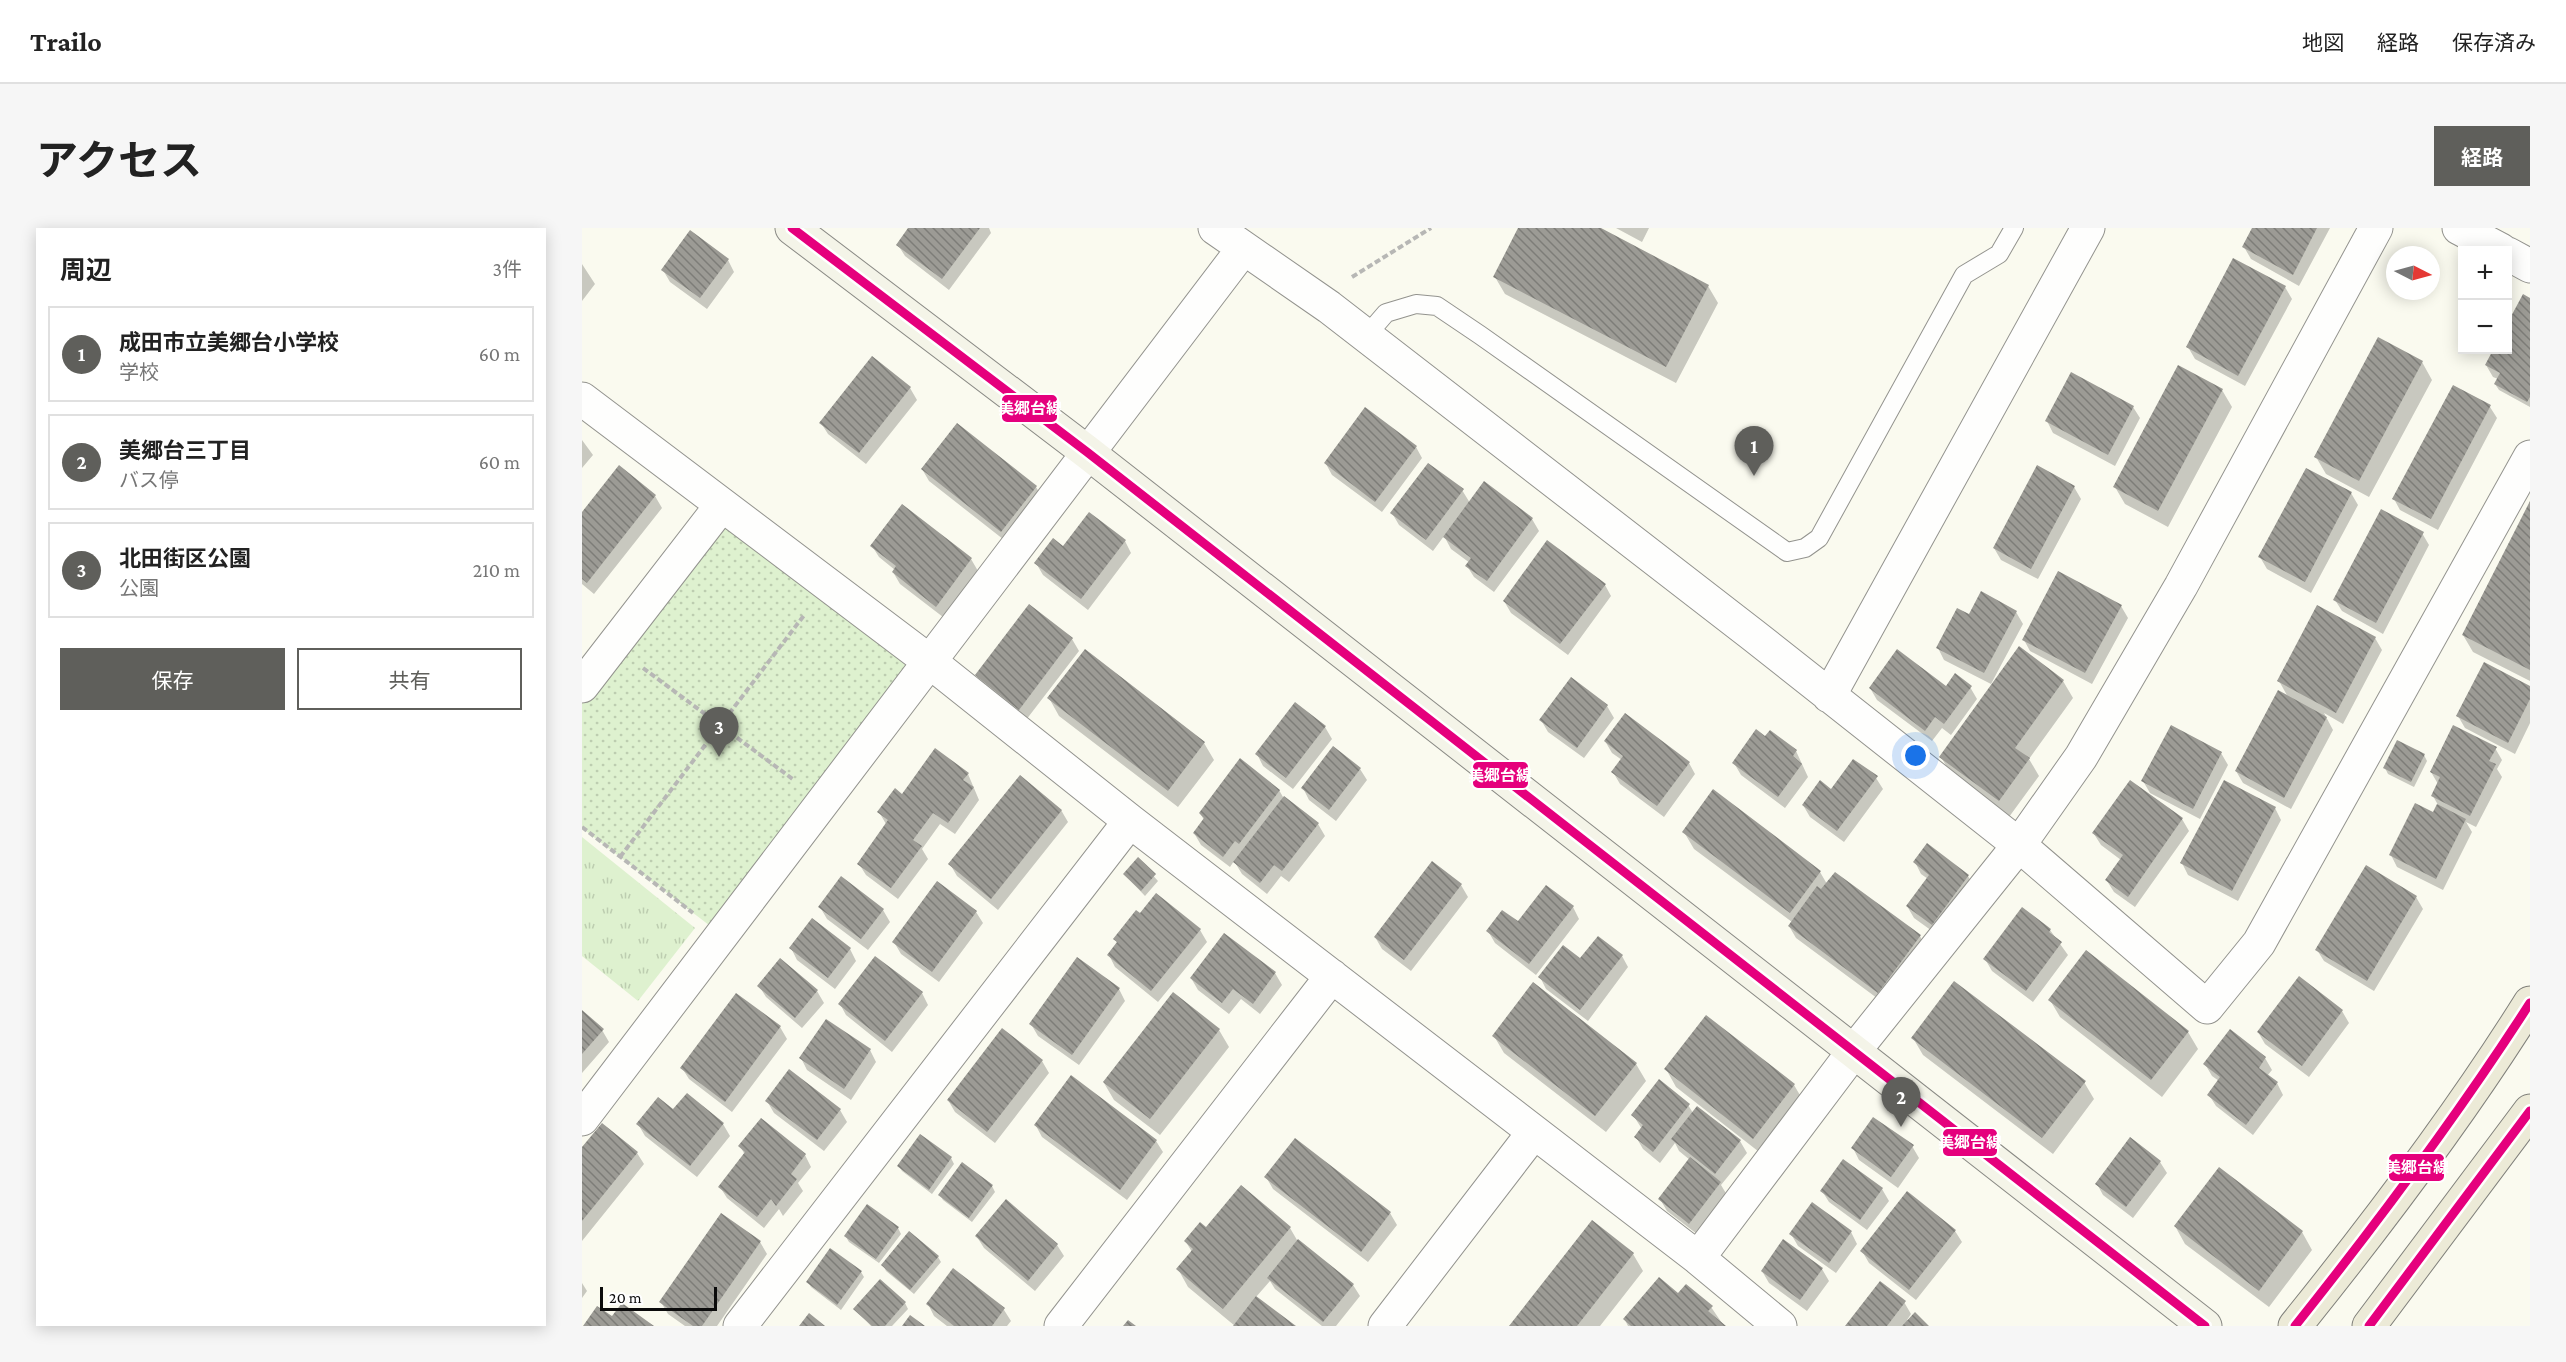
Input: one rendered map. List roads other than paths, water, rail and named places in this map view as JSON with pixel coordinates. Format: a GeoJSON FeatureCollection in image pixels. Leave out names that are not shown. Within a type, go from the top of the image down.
{"type":"FeatureCollection","features":[{"type":"Feature","properties":{"kind":"main road"},"geometry":{"type":"LineString","coordinates":[[2295,1326],[2350,1257],[2441,1134],[2530,1003]]}},
{"type":"Feature","properties":{"kind":"main road"},"geometry":{"type":"LineString","coordinates":[[2369,1326],[2530,1111]]}},
{"type":"Feature","properties":{"kind":"street"},"geometry":{"type":"LineString","coordinates":[[792,228],[1087,452],[2205,1326]]}},
{"type":"Feature","properties":{"kind":"street"},"geometry":{"type":"LineString","coordinates":[[1215,228],[1329,307],[1611,524],[2019,845],[2207,1007],[2259,943],[2530,457]]}},
{"type":"Feature","properties":{"kind":"street"},"geometry":{"type":"LineString","coordinates":[[1829,696],[2088,228]]}},
{"type":"Feature","properties":{"kind":"street"},"geometry":{"type":"LineString","coordinates":[[1698,1258],[1854,1051],[2019,845],[2081,757],[2181,586],[2376,228]]}},
{"type":"Feature","properties":{"kind":"street"},"geometry":{"type":"LineString","coordinates":[[2459,228],[2493,246]]}},
{"type":"Feature","properties":{"kind":"street"},"geometry":{"type":"LineString","coordinates":[[582,1119],[1243,249]]}},
{"type":"Feature","properties":{"kind":"street"},"geometry":{"type":"LineString","coordinates":[[2512,256],[2530,266]]}},
{"type":"Feature","properties":{"kind":"street"},"geometry":{"type":"LineString","coordinates":[[582,399],[929,662],[1130,821],[1698,1258],[1780,1326]]}},
{"type":"Feature","properties":{"kind":"street"},"geometry":{"type":"LineString","coordinates":[[582,686],[721,506]]}},
{"type":"Feature","properties":{"kind":"street"},"geometry":{"type":"LineString","coordinates":[[740,1326],[1130,821]]}},
{"type":"Feature","properties":{"kind":"street"},"geometry":{"type":"LineString","coordinates":[[1061,1326],[1332,976]]}},
{"type":"Feature","properties":{"kind":"street"},"geometry":{"type":"LineString","coordinates":[[1385,1326],[1534,1132]]}},
{"type":"Feature","properties":{"kind":"lane"},"geometry":{"type":"LineString","coordinates":[[1366,335],[1386,313],[1416,304],[1437,306],[1787,552],[1805,548],[1819,538],[1964,275],[2000,254],[2014,228]]}},
{"type":"Feature","properties":{"kind":"place","name":"成田市立美郷台小学校"},"geometry":{"type":"Point","coordinates":[1754,476]}},
{"type":"Feature","properties":{"kind":"place","name":"北田街区公園"},"geometry":{"type":"Point","coordinates":[719,757]}},
{"type":"Feature","properties":{"kind":"place","name":"美郷台三丁目"},"geometry":{"type":"Point","coordinates":[1901,1127]}}]}
